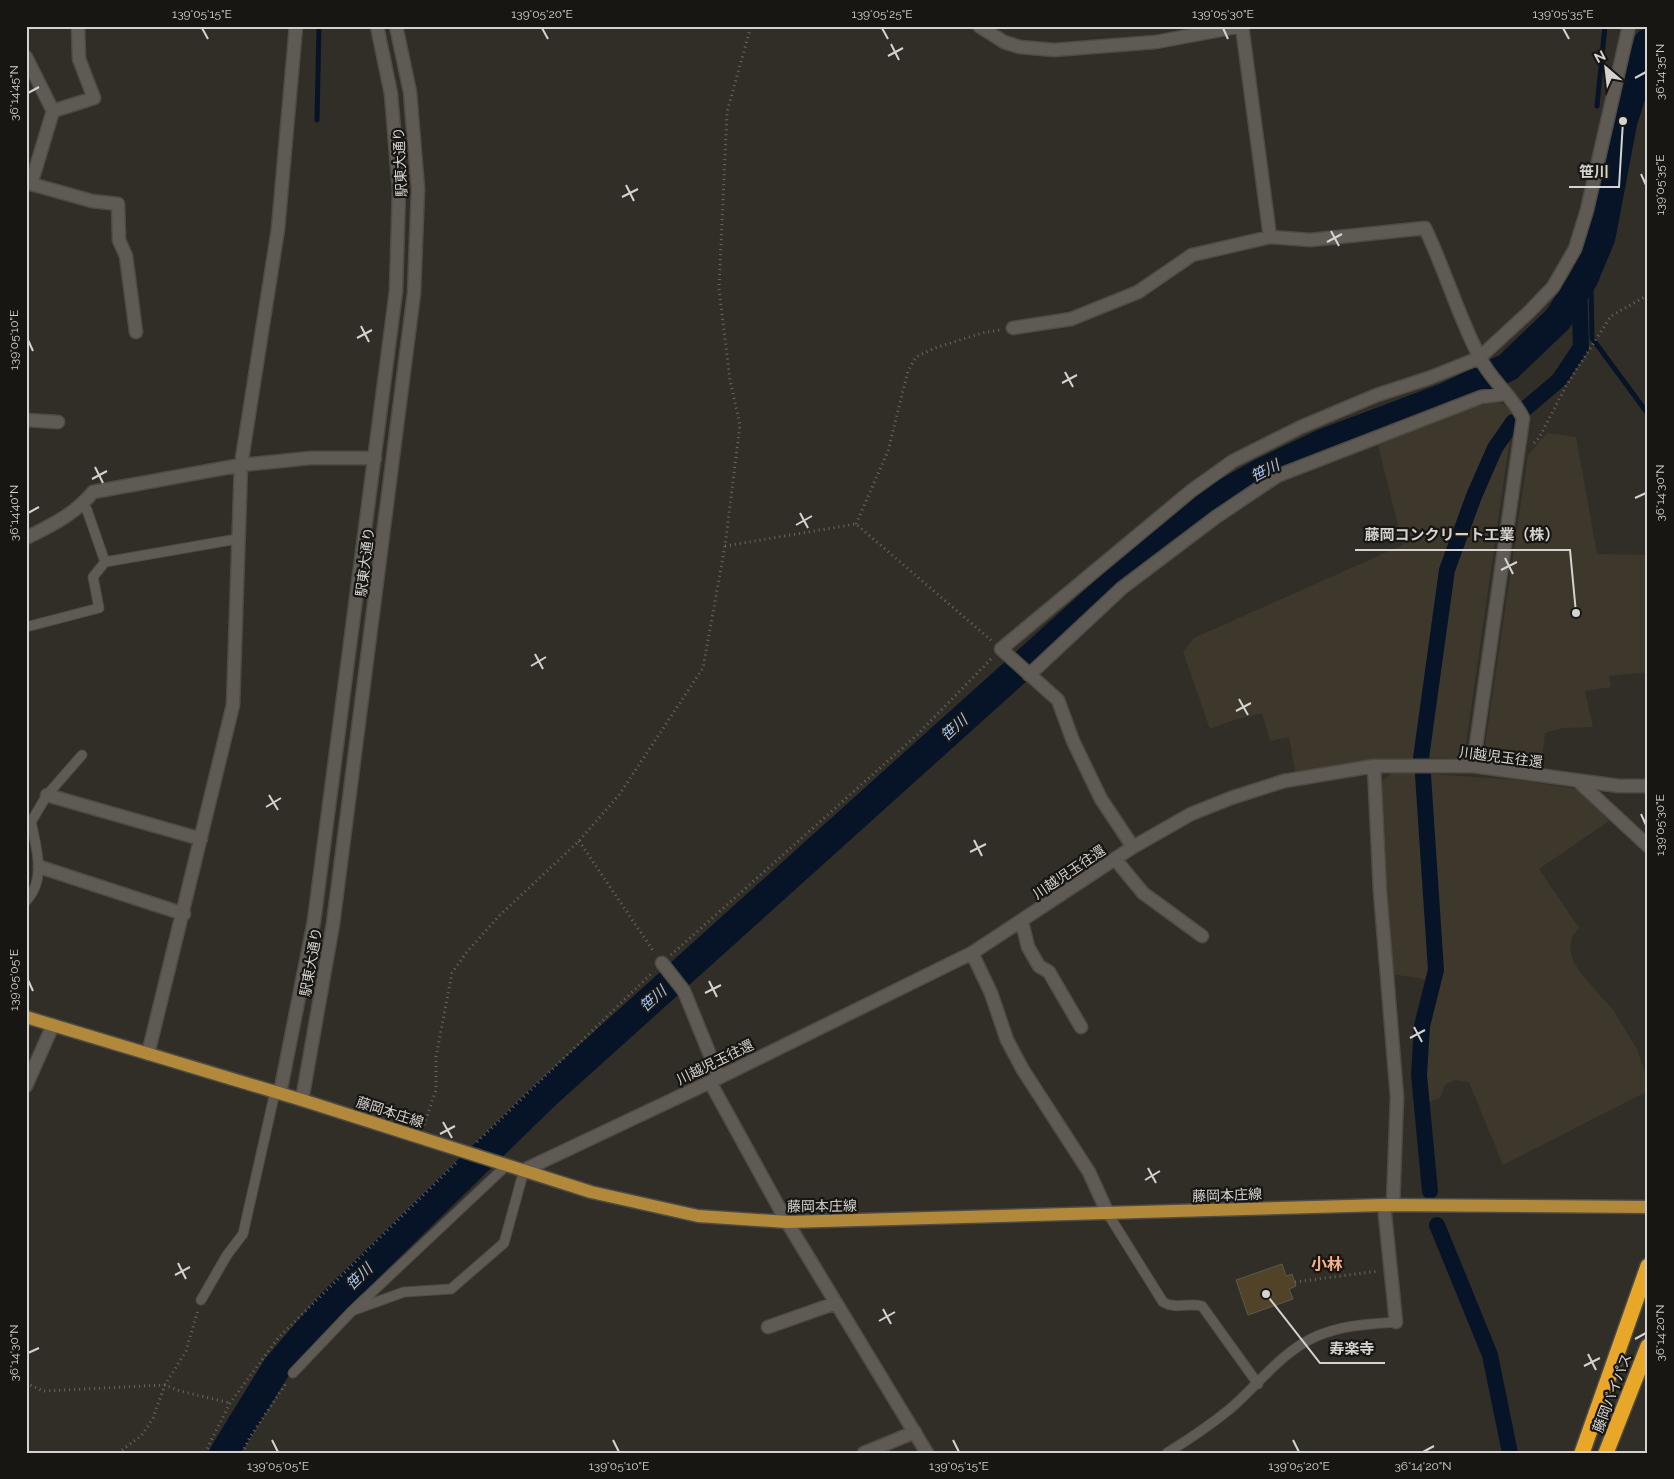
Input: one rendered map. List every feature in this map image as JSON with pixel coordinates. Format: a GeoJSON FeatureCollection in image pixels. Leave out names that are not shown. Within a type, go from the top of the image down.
{"type":"FeatureCollection","features":[{"type":"Feature","properties":{"kind":"highway","name":"藤岡バイパス"},"geometry":{"type":"LineString","coordinates":[[1582,1453],[1648,1266]]}},
{"type":"Feature","properties":{"kind":"highway","name":"藤岡バイパス"},"geometry":{"type":"LineString","coordinates":[[1606,1453],[1648,1346]]}},
{"type":"Feature","properties":{"kind":"main road","name":"藤岡本庄線"},"geometry":{"type":"LineString","coordinates":[[26,1017],[302,1100],[591,1192],[664,1210],[726,1219],[787,1222],[1389,1205],[1648,1206]]}},
{"type":"Feature","properties":{"kind":"street"},"geometry":{"type":"LineString","coordinates":[[54,112],[94,98],[79,60],[78,26]]}},
{"type":"Feature","properties":{"kind":"street"},"geometry":{"type":"LineString","coordinates":[[148,1054],[184,914],[233,705],[237,539],[241,465],[278,230],[296,26]]}},
{"type":"Feature","properties":{"kind":"street","name":"駅東大通り"},"geometry":{"type":"LineString","coordinates":[[278,1093],[314,921],[396,291],[399,190],[392,94],[377,26]]}},
{"type":"Feature","properties":{"kind":"street","name":"駅東大通り"},"geometry":{"type":"LineString","coordinates":[[302,1100],[333,924],[414,293],[418,189],[410,92],[396,26]]}},
{"type":"Feature","properties":{"kind":"street"},"geometry":{"type":"LineString","coordinates":[[979,26],[989,34],[1012,45],[1036,50],[1156,42],[1242,26],[1270,237]]}},
{"type":"Feature","properties":{"kind":"street"},"geometry":{"type":"LineString","coordinates":[[1133,848],[1101,800],[1073,741],[1058,700],[1004,651],[1191,491],[1233,461],[1301,427],[1377,395],[1429,378],[1479,358],[1553,287],[1575,249],[1587,210],[1629,26]]}},
{"type":"Feature","properties":{"kind":"street"},"geometry":{"type":"LineString","coordinates":[[26,57],[54,112],[29,184],[92,201],[118,204],[119,240],[126,256],[136,332]]}},
{"type":"Feature","properties":{"kind":"street"},"geometry":{"type":"LineString","coordinates":[[1013,328],[1071,320],[1138,292],[1192,255],[1270,237],[1310,240],[1425,228],[1479,358],[1502,389],[1515,401],[1523,418],[1473,766]]}},
{"type":"Feature","properties":{"kind":"street"},"geometry":{"type":"LineString","coordinates":[[1029,675],[1122,588],[1216,516],[1277,476],[1502,389]]}},
{"type":"Feature","properties":{"kind":"street"},"geometry":{"type":"LineString","coordinates":[[26,420],[58,422]]}},
{"type":"Feature","properties":{"kind":"street"},"geometry":{"type":"LineString","coordinates":[[26,538],[53,525],[82,504],[93,492],[241,465],[310,458],[375,458]]}},
{"type":"Feature","properties":{"kind":"street"},"geometry":{"type":"LineString","coordinates":[[1374,766],[1380,891],[1397,1097],[1389,1205],[1390,1269],[1396,1322]]}},
{"type":"Feature","properties":{"kind":"street","name":"川越児玉往還"},"geometry":{"type":"LineString","coordinates":[[524,1170],[714,1080],[972,953],[1133,848],[1191,814],[1231,798],[1284,781],[1374,766],[1473,766],[1619,786],[1648,786]]}},
{"type":"Feature","properties":{"kind":"street"},"geometry":{"type":"LineString","coordinates":[[1578,781],[1648,846]]}},
{"type":"Feature","properties":{"kind":"street"},"geometry":{"type":"LineString","coordinates":[[47,795],[201,839]]}},
{"type":"Feature","properties":{"kind":"street"},"geometry":{"type":"LineString","coordinates":[[1115,859],[1143,893],[1202,936]]}},
{"type":"Feature","properties":{"kind":"street"},"geometry":{"type":"LineString","coordinates":[[40,868],[184,914]]}},
{"type":"Feature","properties":{"kind":"street"},"geometry":{"type":"LineString","coordinates":[[1022,922],[1028,947],[1039,966],[1049,972],[1081,1027]]}},
{"type":"Feature","properties":{"kind":"street"},"geometry":{"type":"LineString","coordinates":[[972,953],[991,993],[1007,1040],[1023,1070],[1089,1172],[1108,1214]]}},
{"type":"Feature","properties":{"kind":"street"},"geometry":{"type":"LineString","coordinates":[[662,963],[684,991],[714,1080],[787,1222],[927,1453]]}},
{"type":"Feature","properties":{"kind":"street"},"geometry":{"type":"LineString","coordinates":[[26,1086],[53,1026]]}},
{"type":"Feature","properties":{"kind":"street"},"geometry":{"type":"LineString","coordinates":[[768,1327],[836,1303]]}},
{"type":"Feature","properties":{"kind":"street"},"geometry":{"type":"LineString","coordinates":[[864,1453],[915,1432]]}},
{"type":"Feature","properties":{"kind":"lane"},"geometry":{"type":"LineString","coordinates":[[82,504],[87,510],[105,562]]}},
{"type":"Feature","properties":{"kind":"lane"},"geometry":{"type":"LineString","coordinates":[[26,627],[99,608],[93,577],[105,562],[237,539]]}},
{"type":"Feature","properties":{"kind":"lane"},"geometry":{"type":"LineString","coordinates":[[26,901],[30,897],[40,868],[31,822],[47,795],[82,755]]}},
{"type":"Feature","properties":{"kind":"lane"},"geometry":{"type":"LineString","coordinates":[[201,1300],[227,1255],[243,1234],[278,1093]]}},
{"type":"Feature","properties":{"kind":"lane"},"geometry":{"type":"LineString","coordinates":[[293,1373],[352,1311],[504,1164]]}},
{"type":"Feature","properties":{"kind":"lane"},"geometry":{"type":"LineString","coordinates":[[352,1311],[404,1292],[452,1288],[504,1243],[524,1170]]}},
{"type":"Feature","properties":{"kind":"lane"},"geometry":{"type":"LineString","coordinates":[[1108,1214],[1163,1302],[1171,1307],[1194,1304],[1202,1306],[1258,1384]]}},
{"type":"Feature","properties":{"kind":"lane"},"geometry":{"type":"LineString","coordinates":[[1166,1453],[1228,1410],[1258,1384],[1273,1367],[1300,1345],[1316,1336],[1355,1324],[1396,1322]]}},
{"type":"Feature","properties":{"kind":"path"},"geometry":{"type":"LineString","coordinates":[[420,1137],[436,1090],[436,1057],[452,973],[466,953],[500,915],[579,841],[619,795],[703,668],[725,546],[740,425],[730,380],[719,289],[727,112],[751,26]]}},
{"type":"Feature","properties":{"kind":"path"},"geometry":{"type":"LineString","coordinates":[[1517,451],[1529,449],[1539,438],[1566,386],[1611,316],[1648,295]]}},
{"type":"Feature","properties":{"kind":"path"},"geometry":{"type":"LineString","coordinates":[[856,524],[888,451],[908,370],[916,357],[935,348],[982,333],[1013,328]]}},
{"type":"Feature","properties":{"kind":"path"},"geometry":{"type":"LineString","coordinates":[[725,546],[856,524]]}},
{"type":"Feature","properties":{"kind":"path"},"geometry":{"type":"LineString","coordinates":[[204,1453],[230,1403],[279,1337],[470,1153],[662,963],[918,734],[1004,651],[856,524]]}},
{"type":"Feature","properties":{"kind":"path"},"geometry":{"type":"LineString","coordinates":[[579,841],[662,963]]}},
{"type":"Feature","properties":{"kind":"path"},"geometry":{"type":"LineString","coordinates":[[1295,1282],[1390,1269]]}},
{"type":"Feature","properties":{"kind":"path"},"geometry":{"type":"LineString","coordinates":[[118,1453],[142,1435],[153,1418],[165,1385],[186,1351],[201,1300]]}},
{"type":"Feature","properties":{"kind":"path"},"geometry":{"type":"LineString","coordinates":[[242,1453],[250,1437],[293,1373]]}},
{"type":"Feature","properties":{"kind":"path"},"geometry":{"type":"LineString","coordinates":[[26,1383],[43,1391],[165,1385],[180,1391],[230,1403]]}},
{"type":"Feature","properties":{"kind":"shaded area"},"geometry":{"type":"Polygon","coordinates":[[[1501,403],[1512,409],[1515,417],[1496,443],[1475,488],[1445,567],[1420,759],[1296,775],[1289,737],[1270,741],[1262,713],[1210,729],[1183,652],[1194,638],[1403,545],[1378,445],[1469,408],[1501,403]]]}},
{"type":"Feature","properties":{"kind":"shaded area"},"geometry":{"type":"Polygon","coordinates":[[[1547,433],[1576,437],[1597,554],[1648,555],[1648,672],[1609,676],[1611,687],[1585,691],[1593,727],[1562,728],[1545,733],[1541,770],[1517,767],[1516,762],[1486,758],[1484,752],[1528,455],[1547,433]]]}},
{"type":"Feature","properties":{"kind":"shaded area"},"geometry":{"type":"Polygon","coordinates":[[[1507,437],[1510,437],[1465,750],[1455,758],[1426,757],[1451,569],[1467,523],[1498,451],[1507,437]]]}},
{"type":"Feature","properties":{"kind":"shaded area"},"geometry":{"type":"Polygon","coordinates":[[[1392,773],[1421,773],[1434,971],[1430,980],[1392,974],[1382,782],[1392,773]]]}},
{"type":"Feature","properties":{"kind":"shaded area"},"geometry":{"type":"Polygon","coordinates":[[[1429,774],[1519,780],[1582,790],[1609,821],[1539,869],[1579,928],[1572,936],[1570,948],[1573,961],[1583,976],[1613,1010],[1637,1049],[1648,1081],[1648,1091],[1503,1165],[1469,1082],[1454,1080],[1445,1085],[1440,1098],[1425,1104],[1422,1077],[1425,1028],[1440,967],[1429,774]]]}},
{"type":"Feature","properties":{"kind":"building"},"geometry":{"type":"Polygon","coordinates":[[[1282,1264],[1286,1276],[1292,1274],[1296,1286],[1289,1289],[1293,1299],[1248,1315],[1236,1280],[1282,1264]]]}},
{"type":"Feature","properties":{"kind":"waterway"},"geometry":{"type":"LineString","coordinates":[[317,120],[319,26]]}},
{"type":"Feature","properties":{"kind":"waterway"},"geometry":{"type":"LineString","coordinates":[[1597,106],[1605,26]]}},
{"type":"Feature","properties":{"kind":"waterway","name":"笹川"},"geometry":{"type":"LineString","coordinates":[[224,1453],[277,1367],[332,1303],[542,1098],[1174,529],[1220,496],[1263,472],[1324,443],[1446,397],[1508,367],[1558,319],[1584,278],[1601,237],[1623,121],[1648,43]]}},
{"type":"Feature","properties":{"kind":"waterway"},"geometry":{"type":"LineString","coordinates":[[1584,278],[1591,286],[1592,338],[1648,414]]}},
{"type":"Feature","properties":{"kind":"waterway"},"geometry":{"type":"LineString","coordinates":[[1526,408],[1559,380],[1581,347],[1579,286]]}},
{"type":"Feature","properties":{"kind":"waterway"},"geometry":{"type":"LineString","coordinates":[[1421,758],[1447,570],[1474,496],[1495,448],[1513,422]]}},
{"type":"Feature","properties":{"kind":"waterway"},"geometry":{"type":"LineString","coordinates":[[1423,775],[1436,970],[1422,1026],[1419,1075],[1430,1191]]}},
{"type":"Feature","properties":{"kind":"waterway"},"geometry":{"type":"LineString","coordinates":[[1437,1225],[1490,1355],[1510,1453]]}},
{"type":"Feature","properties":{"kind":"place","name":"笹川"},"geometry":{"type":"Point","coordinates":[1623,121]}},
{"type":"Feature","properties":{"kind":"place","name":"藤岡コンクリート工業（株）"},"geometry":{"type":"Point","coordinates":[1576,613]}},
{"type":"Feature","properties":{"kind":"place","name":"寿楽寺"},"geometry":{"type":"Point","coordinates":[1266,1294]}},
{"type":"Feature","properties":{"kind":"district","name":"小林"},"geometry":{"type":"Point","coordinates":[1327,1264]}}]}
